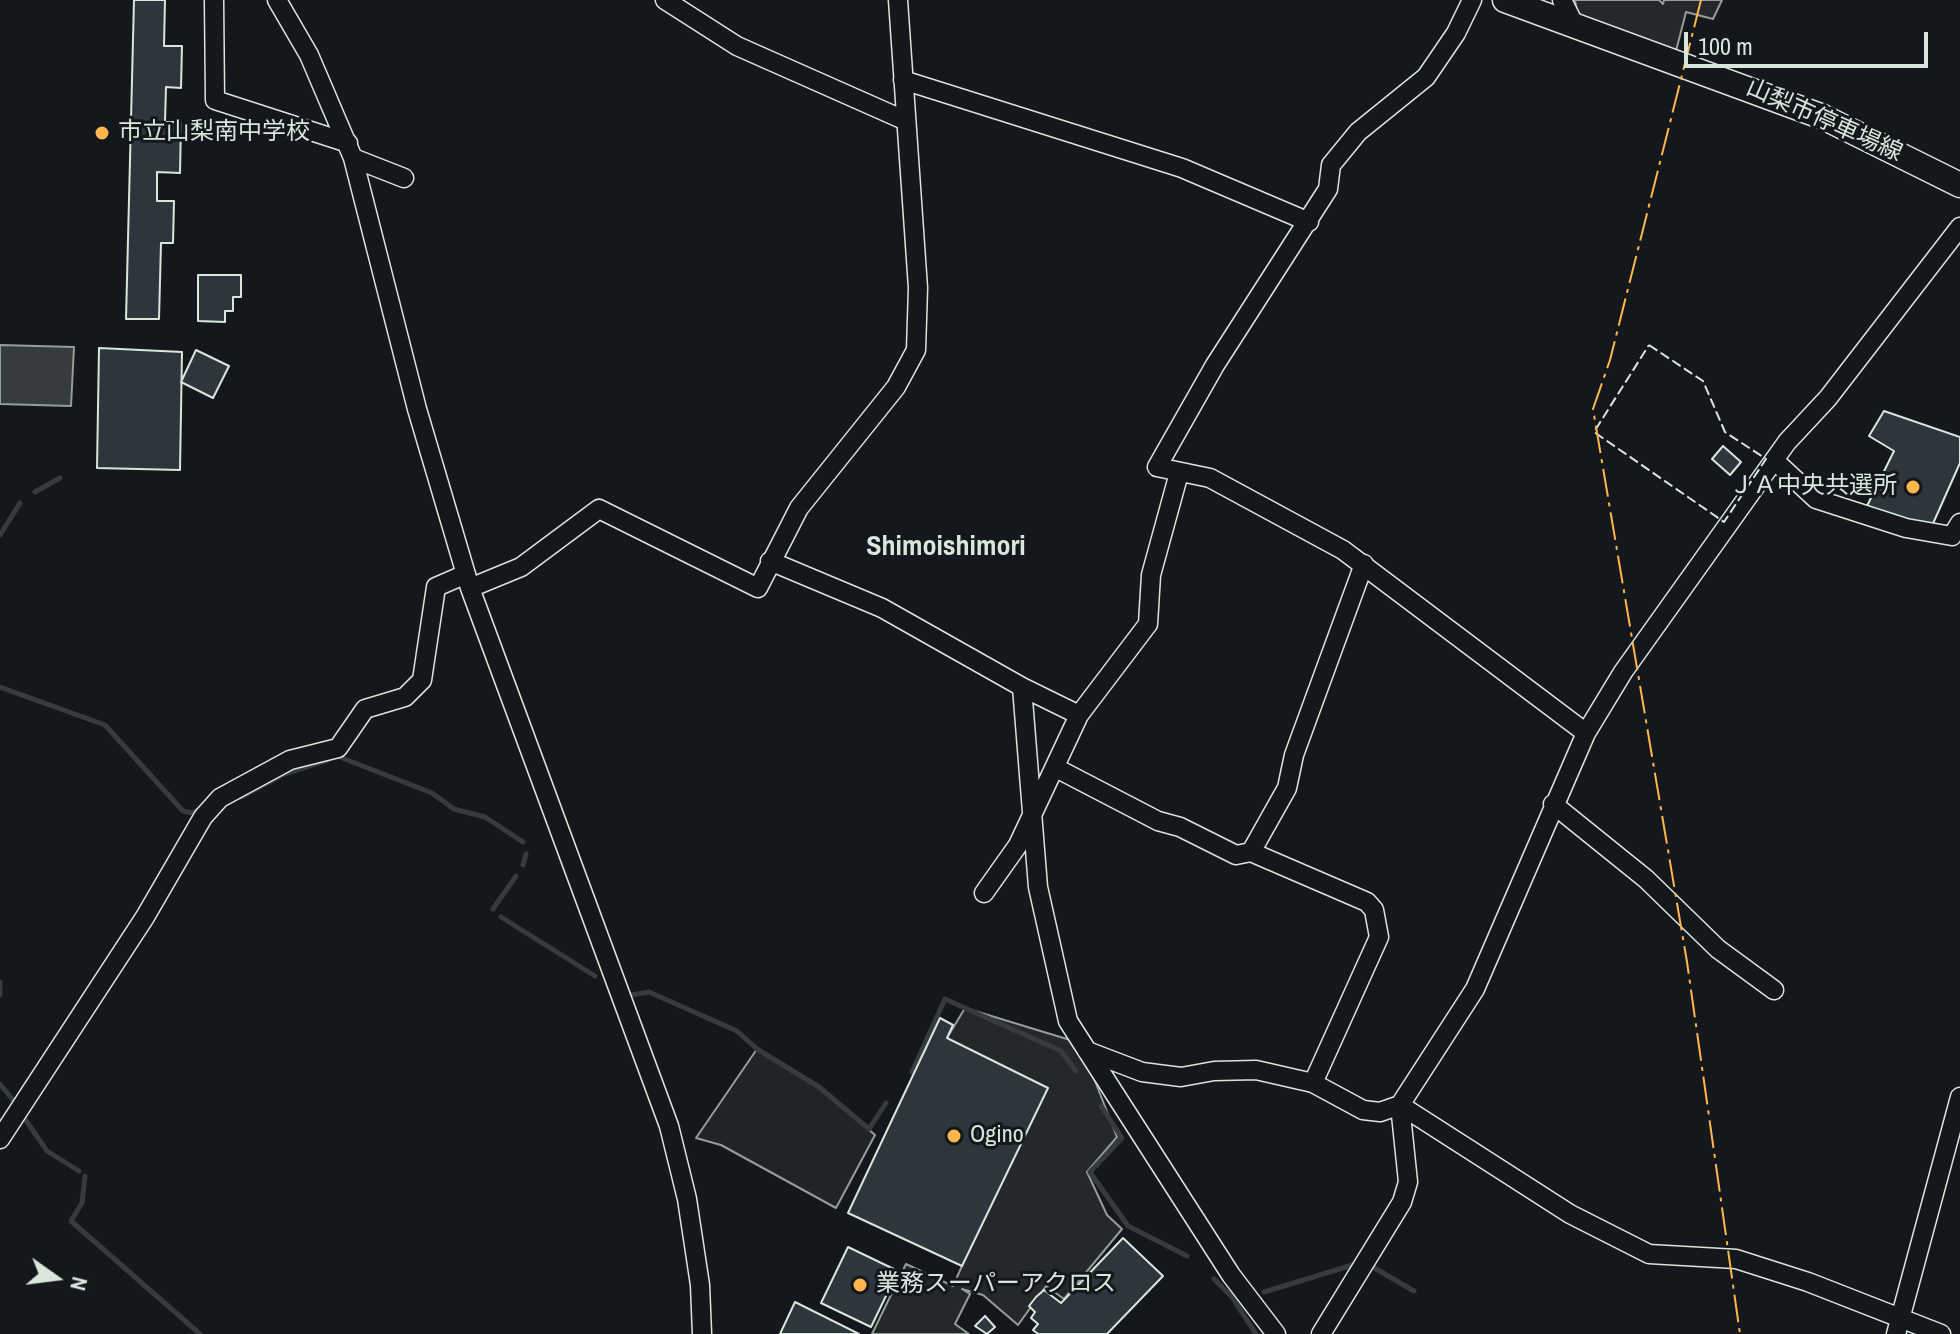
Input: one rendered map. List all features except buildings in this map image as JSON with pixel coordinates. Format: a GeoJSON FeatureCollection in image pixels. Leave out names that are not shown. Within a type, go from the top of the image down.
{"type":"FeatureCollection","features":[{"type":"Feature","properties":{"kind":"main road","name":"山梨市停車場線"},"geometry":{"type":"LineString","coordinates":[[1505,0],[1823,117],[1960,185]]}},
{"type":"Feature","properties":{"kind":"street"},"geometry":{"type":"LineString","coordinates":[[214,0],[215,100],[350,151],[404,178]]}},
{"type":"Feature","properties":{"kind":"street"},"geometry":{"type":"LineString","coordinates":[[277,0],[309,55],[350,151],[417,409],[468,581],[669,1126],[687,1199],[700,1285],[702,1334]]}},
{"type":"Feature","properties":{"kind":"street"},"geometry":{"type":"LineString","coordinates":[[665,0],[737,46],[904,120]]}},
{"type":"Feature","properties":{"kind":"street"},"geometry":{"type":"LineString","coordinates":[[0,1139],[145,917],[203,817],[220,798],[290,760],[338,748],[365,709],[405,697],[422,680],[436,587],[521,567],[599,509],[758,588],[799,508],[896,387],[916,350],[918,288],[898,0]]}},
{"type":"Feature","properties":{"kind":"street"},"geometry":{"type":"LineString","coordinates":[[1472,0],[1456,33],[1426,77],[1358,132],[1331,165],[1328,189],[1309,222],[1171,438],[1157,467],[1179,473],[1189,471],[1210,478],[1364,564],[1474,652],[1586,733]]}},
{"type":"Feature","properties":{"kind":"street"},"geometry":{"type":"LineString","coordinates":[[1562,0],[1574,24]]}},
{"type":"Feature","properties":{"kind":"street"},"geometry":{"type":"LineString","coordinates":[[903,80],[1182,168],[1309,222]]}},
{"type":"Feature","properties":{"kind":"street"},"geometry":{"type":"LineString","coordinates":[[1087,1051],[1142,1072],[1181,1077],[1214,1071],[1256,1070],[1313,1083],[1363,1110],[1380,1112],[1400,1105],[1475,989],[1586,733],[1623,672],[1774,460],[1828,398],[1960,227]]}},
{"type":"Feature","properties":{"kind":"street"},"geometry":{"type":"LineString","coordinates":[[1774,460],[1816,499],[1906,528],[1952,536],[1960,523]]}},
{"type":"Feature","properties":{"kind":"street"},"geometry":{"type":"LineString","coordinates":[[984,893],[1018,845],[1079,715],[1148,624],[1151,575],[1179,473]]}},
{"type":"Feature","properties":{"kind":"street"},"geometry":{"type":"LineString","coordinates":[[770,561],[882,608],[1022,687],[1079,715]]}},
{"type":"Feature","properties":{"kind":"street"},"geometry":{"type":"LineString","coordinates":[[1251,852],[1287,788],[1294,755],[1364,564]]}},
{"type":"Feature","properties":{"kind":"street"},"geometry":{"type":"LineString","coordinates":[[1022,687],[1038,887],[1068,1021],[1231,1275],[1276,1334]]}},
{"type":"Feature","properties":{"kind":"street"},"geometry":{"type":"LineString","coordinates":[[1056,768],[1158,821],[1180,827],[1236,855],[1251,852],[1367,902],[1374,910],[1379,937],[1313,1083]]}},
{"type":"Feature","properties":{"kind":"street"},"geometry":{"type":"LineString","coordinates":[[1553,804],[1646,879],[1718,949],[1774,990]]}},
{"type":"Feature","properties":{"kind":"street"},"geometry":{"type":"LineString","coordinates":[[1897,1327],[1960,1097]]}},
{"type":"Feature","properties":{"kind":"street"},"geometry":{"type":"LineString","coordinates":[[1400,1105],[1570,1214],[1649,1254],[1736,1259],[1808,1282],[1897,1327],[1941,1334]]}},
{"type":"Feature","properties":{"kind":"street"},"geometry":{"type":"LineString","coordinates":[[1321,1334],[1402,1202],[1408,1182],[1400,1105]]}},
{"type":"Feature","properties":{"kind":"shaded area"},"geometry":{"type":"Polygon","coordinates":[[[1575,0],[1659,0],[1663,4],[1664,0],[1722,0],[1713,19],[1686,12],[1676,51],[1578,17],[1575,0]]]}},
{"type":"Feature","properties":{"kind":"shaded area"},"geometry":{"type":"Polygon","coordinates":[[[0,345],[74,347],[71,406],[0,404],[0,345]]]}},
{"type":"Feature","properties":{"kind":"shaded area"},"geometry":{"type":"Polygon","coordinates":[[[965,1008],[1080,1043],[1117,1137],[1087,1172],[1107,1215],[1122,1229],[1064,1299],[1046,1286],[1018,1325],[983,1295],[962,1289],[970,1294],[955,1324],[969,1334],[872,1334],[906,1264],[953,1286],[962,1266],[947,1038],[965,1008]]]}},
{"type":"Feature","properties":{"kind":"shaded area"},"geometry":{"type":"Polygon","coordinates":[[[757,1049],[819,1087],[875,1135],[836,1208],[721,1145],[696,1138],[757,1049]]]}},
{"type":"Feature","properties":{"kind":"waterway"},"geometry":{"type":"LineString","coordinates":[[35,492],[60,478]]}},
{"type":"Feature","properties":{"kind":"waterway"},"geometry":{"type":"LineString","coordinates":[[0,535],[20,503]]}},
{"type":"Feature","properties":{"kind":"waterway"},"geometry":{"type":"LineString","coordinates":[[0,687],[105,725],[183,811],[193,813],[199,809]]}},
{"type":"Feature","properties":{"kind":"waterway"},"geometry":{"type":"LineString","coordinates":[[337,756],[432,793],[454,809],[485,817],[523,842]]}},
{"type":"Feature","properties":{"kind":"waterway"},"geometry":{"type":"LineString","coordinates":[[241,797],[284,774],[328,760]]}},
{"type":"Feature","properties":{"kind":"waterway"},"geometry":{"type":"LineString","coordinates":[[523,865],[526,854]]}},
{"type":"Feature","properties":{"kind":"waterway"},"geometry":{"type":"LineString","coordinates":[[493,909],[516,876]]}},
{"type":"Feature","properties":{"kind":"waterway"},"geometry":{"type":"LineString","coordinates":[[501,917],[595,976]]}},
{"type":"Feature","properties":{"kind":"waterway"},"geometry":{"type":"LineString","coordinates":[[0,982],[0,995]]}},
{"type":"Feature","properties":{"kind":"waterway"},"geometry":{"type":"LineString","coordinates":[[631,995],[649,992],[737,1031],[757,1049],[819,1087],[869,1129],[886,1103]]}},
{"type":"Feature","properties":{"kind":"waterway"},"geometry":{"type":"LineString","coordinates":[[912,1072],[945,999],[1061,1051],[1076,1071]]}},
{"type":"Feature","properties":{"kind":"waterway"},"geometry":{"type":"LineString","coordinates":[[0,1084],[14,1101]]}},
{"type":"Feature","properties":{"kind":"waterway"},"geometry":{"type":"LineString","coordinates":[[1101,1106],[1122,1138],[1090,1172],[1128,1226],[1187,1256]]}},
{"type":"Feature","properties":{"kind":"waterway"},"geometry":{"type":"LineString","coordinates":[[25,1119],[47,1151],[79,1171]]}},
{"type":"Feature","properties":{"kind":"waterway"},"geometry":{"type":"LineString","coordinates":[[85,1176],[82,1203],[71,1221],[200,1334]]}},
{"type":"Feature","properties":{"kind":"waterway"},"geometry":{"type":"LineString","coordinates":[[1264,1292],[1356,1264]]}},
{"type":"Feature","properties":{"kind":"waterway"},"geometry":{"type":"LineString","coordinates":[[1371,1266],[1414,1291]]}},
{"type":"Feature","properties":{"kind":"waterway"},"geometry":{"type":"LineString","coordinates":[[1214,1279],[1232,1297],[1256,1334]]}},
{"type":"Feature","properties":{"kind":"fence"},"geometry":{"type":"LineString","coordinates":[[1649,345],[1703,381],[1725,432],[1766,459],[1724,522],[1594,432],[1649,345]]}},
{"type":"Feature","properties":{"kind":"power"},"geometry":{"type":"LineString","coordinates":[[1701,0],[1610,360],[1593,409],[1687,962],[1740,1334]]}},
{"type":"Feature","properties":{"kind":"place","name":"市立山梨南中学校"},"geometry":{"type":"Point","coordinates":[102,133]}},
{"type":"Feature","properties":{"kind":"place","name":"ＪＡ中央共選所"},"geometry":{"type":"Point","coordinates":[1913,487]}},
{"type":"Feature","properties":{"kind":"place","name":"Ogino"},"geometry":{"type":"Point","coordinates":[954,1136]}},
{"type":"Feature","properties":{"kind":"place","name":"業務スーパーアクロス"},"geometry":{"type":"Point","coordinates":[860,1285]}},
{"type":"Feature","properties":{"kind":"district","name":"Shimoishimori"},"geometry":{"type":"Point","coordinates":[946,547]}}]}
